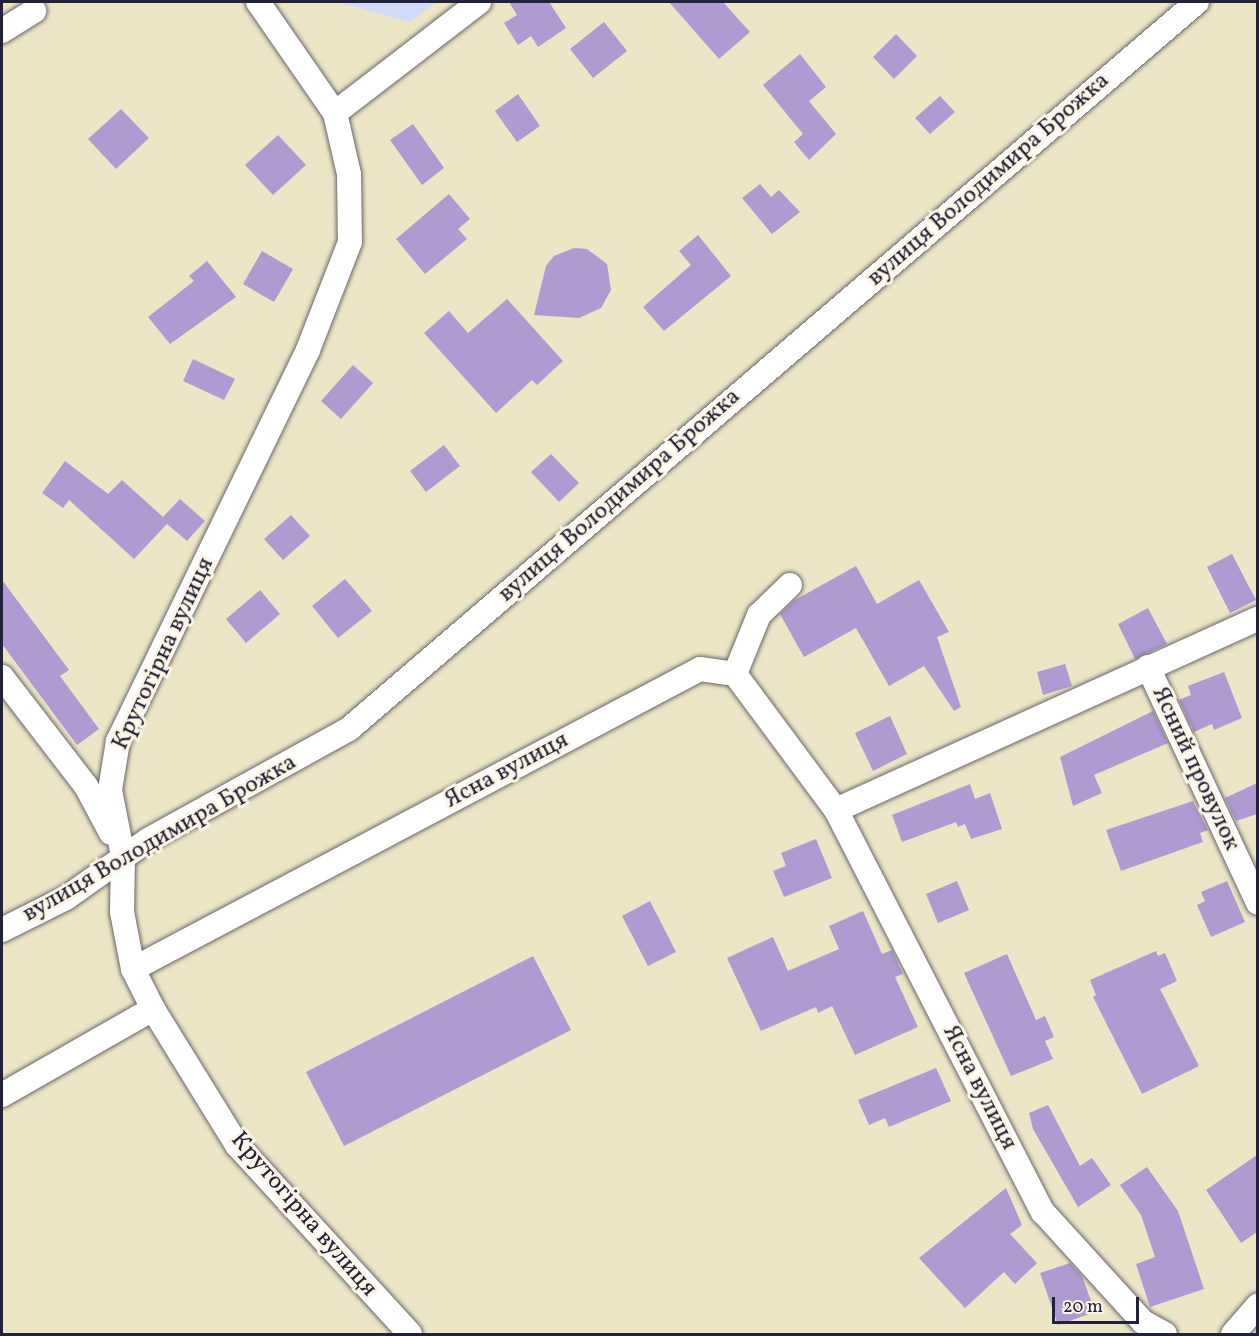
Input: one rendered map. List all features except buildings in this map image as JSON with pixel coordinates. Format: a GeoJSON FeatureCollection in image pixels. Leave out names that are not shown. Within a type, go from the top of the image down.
{"type":"FeatureCollection","features":[{"type":"Feature","properties":{"kind":"street","name":"Крутогірна вулиця"},"geometry":{"type":"LineString","coordinates":[[258,2],[335,113],[350,174],[350,242],[308,350],[118,741],[110,790],[123,856],[122,912],[133,969],[153,1009],[237,1145],[410,1335]]}},
{"type":"Feature","properties":{"kind":"street"},"geometry":{"type":"LineString","coordinates":[[335,113],[479,2]]}},
{"type":"Feature","properties":{"kind":"street","name":"вулиця Володимира Брожка"},"geometry":{"type":"LineString","coordinates":[[2,930],[66,898],[123,856],[349,729],[1197,2]]}},
{"type":"Feature","properties":{"kind":"street"},"geometry":{"type":"LineString","coordinates":[[2,30],[34,11]]}},
{"type":"Feature","properties":{"kind":"street"},"geometry":{"type":"LineString","coordinates":[[735,674],[759,615],[790,585]]}},
{"type":"Feature","properties":{"kind":"street"},"geometry":{"type":"LineString","coordinates":[[836,810],[1257,619]]}},
{"type":"Feature","properties":{"kind":"street","name":"Ясний провулок"},"geometry":{"type":"LineString","coordinates":[[1148,667],[1257,903]]}},
{"type":"Feature","properties":{"kind":"street","name":"Ясна вулиця"},"geometry":{"type":"LineString","coordinates":[[133,969],[700,669],[735,674],[836,810],[1043,1212],[1143,1322],[1165,1335]]}},
{"type":"Feature","properties":{"kind":"street"},"geometry":{"type":"LineString","coordinates":[[2,677],[86,786],[123,856]]}},
{"type":"Feature","properties":{"kind":"street"},"geometry":{"type":"LineString","coordinates":[[2,1095],[153,1009]]}},
{"type":"Feature","properties":{"kind":"street"},"geometry":{"type":"LineString","coordinates":[[1233,1335],[1257,1305]]}},
{"type":"Feature","properties":{"kind":"shaded area"},"geometry":{"type":"Polygon","coordinates":[[[337,2],[437,2],[409,22],[337,2]]]}}]}
